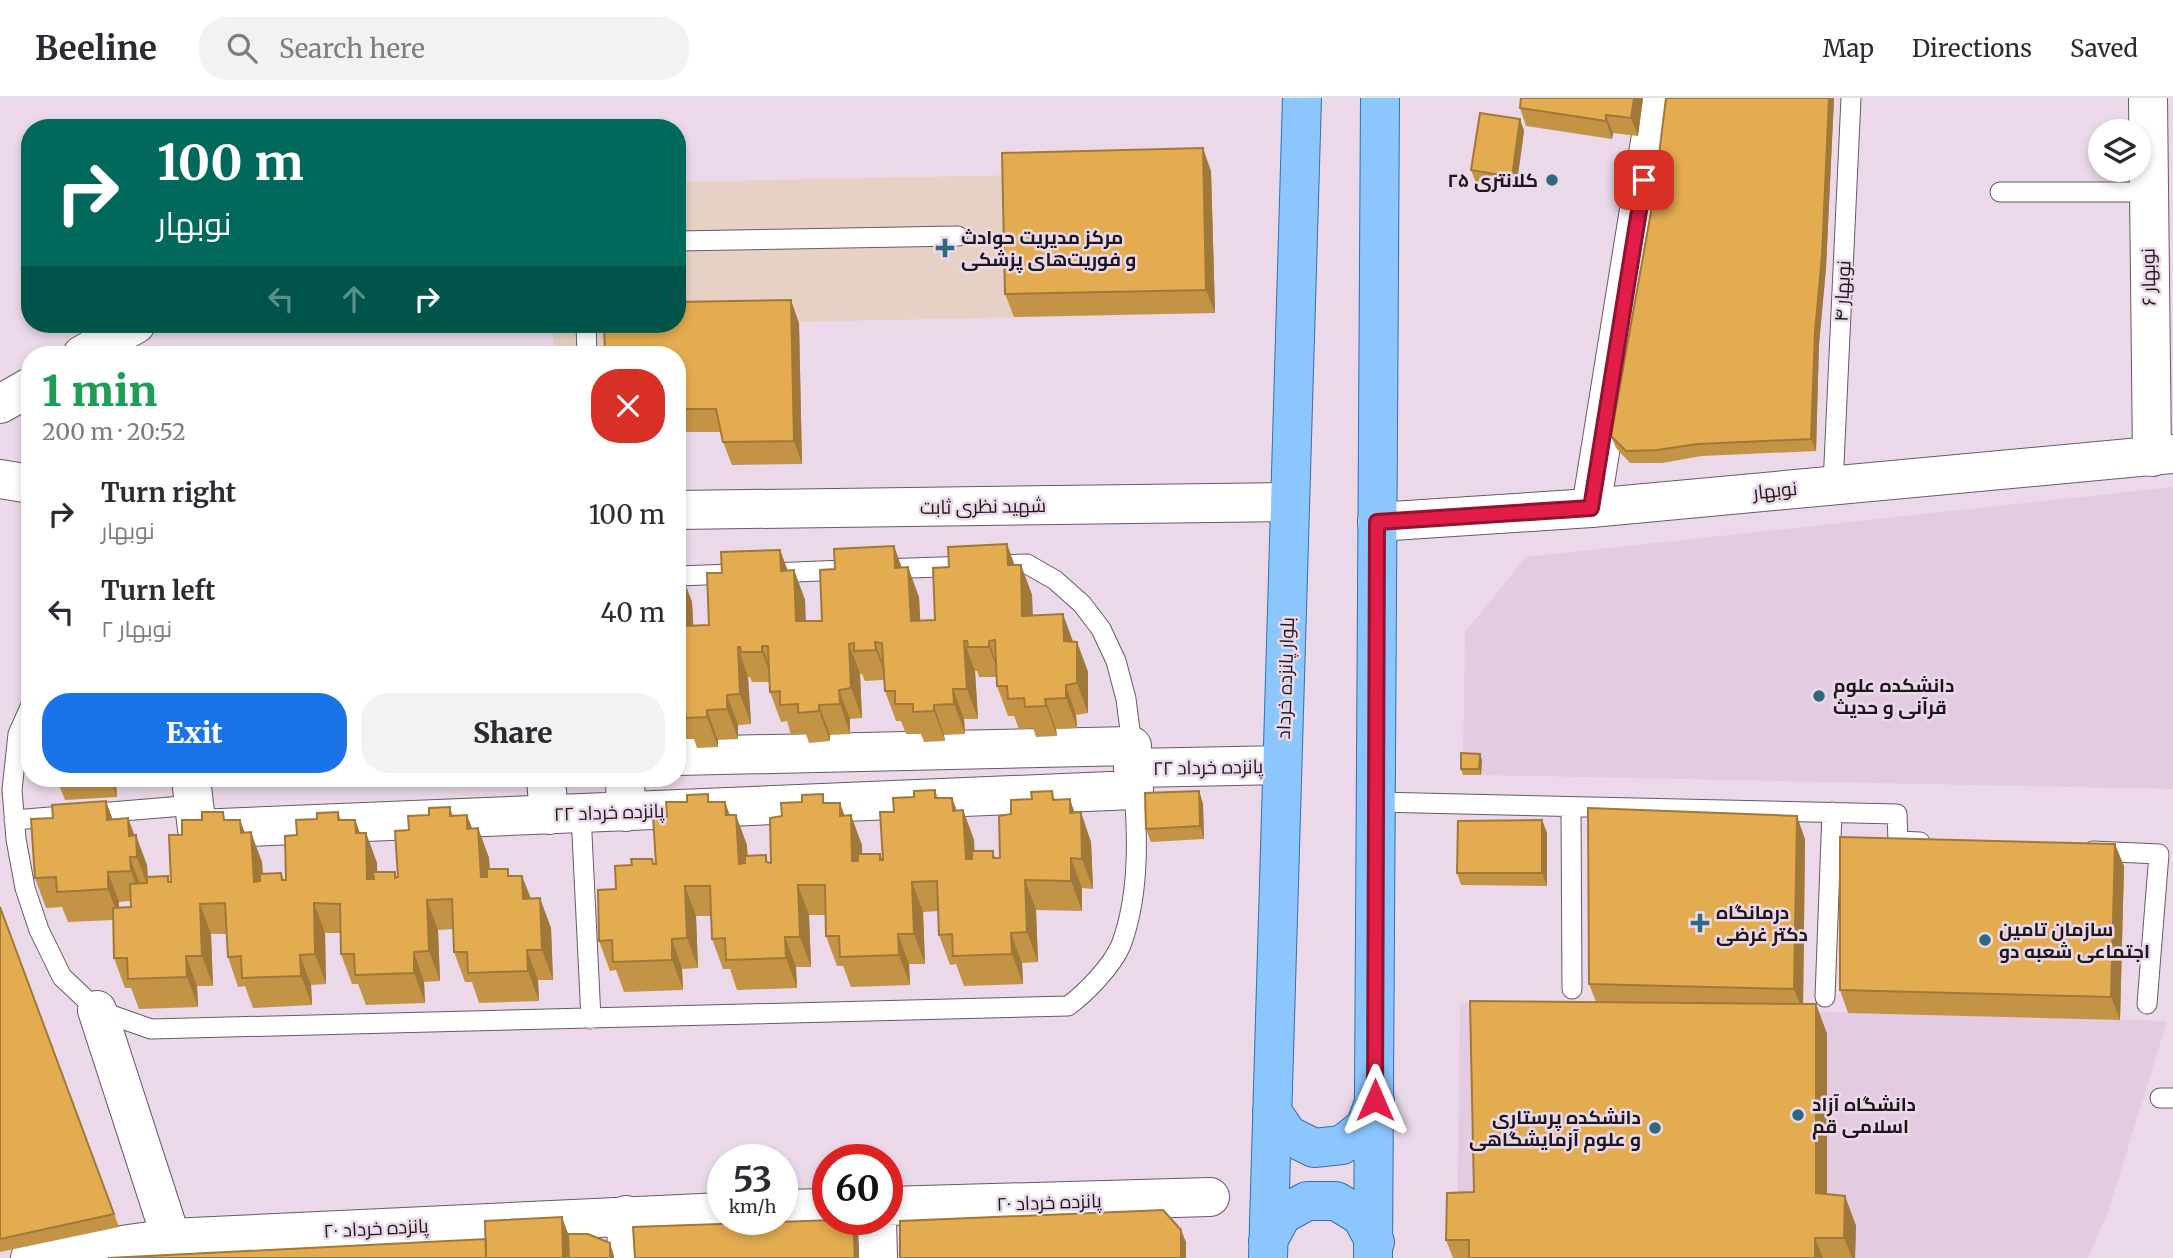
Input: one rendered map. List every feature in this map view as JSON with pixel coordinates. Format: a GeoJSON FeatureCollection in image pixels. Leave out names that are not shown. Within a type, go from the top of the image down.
{"type":"FeatureCollection","features":[{"type":"Feature","properties":{"kind":"main road","name":"بلوار پانزده خرداد"},"geometry":{"type":"LineString","coordinates":[[1268,1249],[1302,98]]}},
{"type":"Feature","properties":{"kind":"main road"},"geometry":{"type":"LineString","coordinates":[[1374,1250],[1380,98]]}},
{"type":"Feature","properties":{"kind":"main road"},"geometry":{"type":"LineString","coordinates":[[1272,1111],[1288,1135],[1314,1148],[1333,1146],[1342,1145],[1365,1127],[1375,1100]]}},
{"type":"Feature","properties":{"kind":"main road"},"geometry":{"type":"LineString","coordinates":[[1268,1249],[1282,1215],[1307,1201],[1336,1201],[1361,1216],[1374,1250]]}},
{"type":"Feature","properties":{"kind":"street"},"geometry":{"type":"LineString","coordinates":[[1591,508],[1657,98]]}},
{"type":"Feature","properties":{"kind":"street","name":"نوبهار ۶"},"geometry":{"type":"LineString","coordinates":[[2148,98],[2156,211],[2162,456]]}},
{"type":"Feature","properties":{"kind":"street"},"geometry":{"type":"LineString","coordinates":[[98,346],[120,333]]}},
{"type":"Feature","properties":{"kind":"street"},"geometry":{"type":"LineString","coordinates":[[0,404],[21,392]]}},
{"type":"Feature","properties":{"kind":"street","name":"نوبهار"},"geometry":{"type":"LineString","coordinates":[[1377,522],[1591,508],[2162,456]]}},
{"type":"Feature","properties":{"kind":"street"},"geometry":{"type":"LineString","coordinates":[[0,479],[21,482]]}},
{"type":"Feature","properties":{"kind":"street","name":"شهید نظری ثابت"},"geometry":{"type":"LineString","coordinates":[[686,510],[1290,502]]}},
{"type":"Feature","properties":{"kind":"street","name":"پانزده خرداد ۲۲"},"geometry":{"type":"LineString","coordinates":[[686,756],[1133,768]]}},
{"type":"Feature","properties":{"kind":"street","name":"پانزده خرداد ۲۲"},"geometry":{"type":"LineString","coordinates":[[193,792],[197,829],[625,795],[1133,768],[1282,765]]}},
{"type":"Feature","properties":{"kind":"street"},"geometry":{"type":"LineString","coordinates":[[97,1010],[171,1238]]}},
{"type":"Feature","properties":{"kind":"street","name":"پانزده خرداد ۲۰"},"geometry":{"type":"LineString","coordinates":[[903,1206],[1210,1197]]}},
{"type":"Feature","properties":{"kind":"street","name":"پانزده خرداد ۲۰"},"geometry":{"type":"LineString","coordinates":[[30,1258],[171,1238],[707,1212]]}},
{"type":"Feature","properties":{"kind":"street"},"geometry":{"type":"LineString","coordinates":[[626,1215],[627,1258]]}},
{"type":"Feature","properties":{"kind":"street"},"geometry":{"type":"LineString","coordinates":[[877,1235],[878,1258]]}},
{"type":"Feature","properties":{"kind":"lane","name":"نوبهار ۴"},"geometry":{"type":"LineString","coordinates":[[1833,485],[1851,98]]}},
{"type":"Feature","properties":{"kind":"lane"},"geometry":{"type":"LineString","coordinates":[[2000,192],[2156,211]]}},
{"type":"Feature","properties":{"kind":"lane"},"geometry":{"type":"LineString","coordinates":[[686,241],[958,236]]}},
{"type":"Feature","properties":{"kind":"lane"},"geometry":{"type":"LineString","coordinates":[[21,728],[12,790],[14,820],[26,888],[38,930],[62,977],[97,1010],[151,1029],[1069,1006],[1088,991],[1120,948],[1131,909],[1135,864],[1133,768],[1126,699],[1116,661],[1101,629],[1082,604],[1055,580],[1027,564],[686,576]]}},
{"type":"Feature","properties":{"kind":"lane"},"geometry":{"type":"LineString","coordinates":[[14,820],[193,792]]}},
{"type":"Feature","properties":{"kind":"lane"},"geometry":{"type":"LineString","coordinates":[[558,802],[591,1018]]}},
{"type":"Feature","properties":{"kind":"lane"},"geometry":{"type":"LineString","coordinates":[[1376,802],[1897,814],[1898,841],[1939,843]]}},
{"type":"Feature","properties":{"kind":"lane"},"geometry":{"type":"LineString","coordinates":[[1572,807],[1572,989]]}},
{"type":"Feature","properties":{"kind":"lane"},"geometry":{"type":"LineString","coordinates":[[1825,997],[1832,812]]}},
{"type":"Feature","properties":{"kind":"lane"},"geometry":{"type":"LineString","coordinates":[[2076,850],[2159,854],[2147,1004]]}},
{"type":"Feature","properties":{"kind":"shaded area","name":"مرکز مدیریت حوادث و فوریت‌های پزشکی"},"geometry":{"type":"Polygon","coordinates":[[[1211,171],[1215,313],[686,324],[686,182],[1211,171]]]}},
{"type":"Feature","properties":{"kind":"shaded area","name":"مرکز مدیریت حوادث و فوریت‌های پزشکی"},"geometry":{"type":"Polygon","coordinates":[[[553,333],[612,333],[613,346],[554,346],[553,333]]]}},
{"type":"Feature","properties":{"kind":"shaded area","name":"دانشکده علوم قرآنی و حدیث"},"geometry":{"type":"Polygon","coordinates":[[[2173,487],[2173,789],[1481,775],[1482,760],[1463,760],[1465,632],[1526,557],[2173,487]]]}},
{"type":"Feature","properties":{"kind":"shaded area","name":"دانشگاه آزاد اسلامی قم"},"geometry":{"type":"Polygon","coordinates":[[[1460,1003],[2167,1021],[2109,1209],[2088,1258],[1457,1258],[1460,1003]]]}},
{"type":"Feature","properties":{"kind":"building"},"geometry":{"type":"Polygon","coordinates":[[[1521,98],[1634,98],[1631,118],[1606,115],[1606,121],[1520,108],[1521,98]]]}},
{"type":"Feature","properties":{"kind":"building"},"geometry":{"type":"Polygon","coordinates":[[[1666,98],[1829,98],[1811,439],[1698,444],[1626,451],[1611,436],[1654,195],[1666,98]]]}},
{"type":"Feature","properties":{"kind":"building"},"geometry":{"type":"Polygon","coordinates":[[[1480,113],[1520,119],[1512,177],[1471,170],[1480,113]]]}},
{"type":"Feature","properties":{"kind":"building"},"geometry":{"type":"Polygon","coordinates":[[[1203,148],[1206,290],[1005,294],[1002,153],[1203,148]]]}},
{"type":"Feature","properties":{"kind":"building"},"geometry":{"type":"Polygon","coordinates":[[[791,300],[794,441],[723,442],[716,409],[686,409],[686,346],[605,346],[604,333],[686,333],[686,302],[791,300]]]}},
{"type":"Feature","properties":{"kind":"building"},"geometry":{"type":"Polygon","coordinates":[[[1007,544],[1008,565],[1021,565],[1022,616],[1063,614],[1064,641],[1077,642],[1077,683],[1066,685],[1066,698],[1045,699],[1046,706],[1025,707],[1024,698],[1008,699],[1007,686],[997,686],[995,640],[989,641],[989,647],[968,647],[967,641],[964,641],[967,689],[953,689],[954,704],[934,705],[934,711],[913,712],[913,704],[895,704],[895,691],[885,691],[882,643],[875,642],[876,650],[854,651],[854,643],[849,644],[851,688],[839,690],[840,704],[819,705],[819,711],[798,713],[798,704],[780,705],[780,691],[770,692],[768,646],[762,646],[762,652],[741,652],[738,647],[740,694],[727,695],[727,709],[707,710],[707,717],[686,718],[686,626],[709,625],[707,573],[722,573],[721,552],[780,550],[781,571],[794,570],[796,621],[822,621],[820,570],[835,569],[834,549],[894,546],[895,568],[908,567],[911,621],[935,620],[933,568],[949,567],[948,547],[1007,544]]]}},
{"type":"Feature","properties":{"kind":"building"},"geometry":{"type":"Polygon","coordinates":[[[1461,753],[1480,754],[1479,769],[1461,769],[1461,753]]]}},
{"type":"Feature","properties":{"kind":"building"},"geometry":{"type":"Polygon","coordinates":[[[935,790],[935,798],[952,798],[953,811],[963,810],[966,859],[972,859],[972,851],[993,851],[993,858],[1000,858],[999,816],[1011,814],[1011,800],[1032,799],[1031,792],[1052,791],[1053,800],[1070,799],[1070,813],[1081,812],[1082,859],[1071,858],[1071,881],[1025,880],[1027,932],[1011,933],[1012,954],[953,956],[952,934],[939,935],[937,881],[912,882],[914,934],[898,934],[899,955],[840,957],[839,936],[826,936],[825,885],[798,885],[800,937],[785,937],[786,958],[726,960],[725,938],[712,939],[710,886],[685,886],[687,938],[672,939],[672,960],[613,962],[612,940],[599,941],[598,890],[616,889],[615,866],[632,865],[631,859],[652,859],[653,864],[656,864],[653,817],[667,817],[666,802],[687,802],[687,795],[708,794],[708,802],[725,802],[726,815],[736,815],[739,864],[745,863],[745,856],[766,855],[766,862],[771,863],[770,818],[782,816],[781,803],[802,802],[802,795],[823,794],[823,803],[840,803],[840,816],[851,815],[852,861],[858,861],[858,854],[880,854],[880,860],[883,860],[880,812],[894,812],[893,798],[914,797],[914,791],[935,790]]]}},
{"type":"Feature","properties":{"kind":"building"},"geometry":{"type":"Polygon","coordinates":[[[1199,791],[1200,826],[1146,829],[1145,793],[1199,791]]]}},
{"type":"Feature","properties":{"kind":"building"},"geometry":{"type":"Polygon","coordinates":[[[106,801],[107,820],[128,818],[129,836],[136,835],[137,857],[130,857],[131,871],[108,872],[108,889],[57,892],[56,877],[35,878],[31,819],[53,818],[52,805],[106,801]]]}},
{"type":"Feature","properties":{"kind":"building"},"geometry":{"type":"Polygon","coordinates":[[[450,807],[450,816],[467,815],[467,829],[478,828],[481,877],[487,877],[487,869],[508,869],[508,876],[522,876],[523,899],[540,898],[542,950],[527,950],[528,971],[468,973],[467,952],[454,952],[452,899],[427,900],[429,951],[414,952],[414,973],[355,975],[354,954],[341,954],[340,904],[314,903],[315,954],[300,955],[301,976],[242,978],[241,956],[228,957],[225,903],[200,904],[202,956],[186,956],[187,977],[128,979],[127,958],[114,958],[113,908],[131,907],[130,884],[147,883],[147,877],[168,876],[168,882],[171,882],[169,835],[182,835],[182,820],[202,820],[202,812],[223,812],[224,820],[240,820],[241,833],[251,832],[254,882],[260,881],[260,874],[281,873],[282,880],[286,880],[285,836],[297,835],[296,820],[317,819],[317,813],[338,812],[338,820],[355,820],[356,833],[366,833],[367,879],[374,879],[373,872],[395,872],[395,878],[398,877],[395,831],[409,830],[408,816],[429,815],[429,808],[450,807]]]}},
{"type":"Feature","properties":{"kind":"building","name":"درمانگاه دکتر غرضی"},"geometry":{"type":"Polygon","coordinates":[[[1588,808],[1797,816],[1794,989],[1589,984],[1588,808]]]}},
{"type":"Feature","properties":{"kind":"building"},"geometry":{"type":"Polygon","coordinates":[[[1542,820],[1542,873],[1457,873],[1458,821],[1542,820]]]}},
{"type":"Feature","properties":{"kind":"building","name":"سازمان تامین اجتماعی شعبه دو"},"geometry":{"type":"Polygon","coordinates":[[[1840,837],[2115,844],[2111,997],[1840,990],[1840,837]]]}},
{"type":"Feature","properties":{"kind":"building"},"geometry":{"type":"Polygon","coordinates":[[[0,907],[114,1214],[0,1239],[0,907]]]}},
{"type":"Feature","properties":{"kind":"building","name":"دانشکده پرستاری و علوم آزمایشگاهی"},"geometry":{"type":"Polygon","coordinates":[[[1470,1001],[1816,1004],[1816,1193],[1845,1196],[1844,1238],[1815,1238],[1815,1258],[1469,1258],[1469,1240],[1446,1240],[1447,1193],[1474,1192],[1470,1001]]]}},
{"type":"Feature","properties":{"kind":"building"},"geometry":{"type":"Polygon","coordinates":[[[1163,1210],[1181,1230],[1181,1258],[900,1258],[903,1221],[1163,1210]]]}},
{"type":"Feature","properties":{"kind":"building"},"geometry":{"type":"Polygon","coordinates":[[[562,1217],[563,1258],[486,1258],[485,1221],[562,1217]]]}},
{"type":"Feature","properties":{"kind":"building"},"geometry":{"type":"Polygon","coordinates":[[[798,1221],[812,1221],[812,1235],[854,1235],[855,1258],[635,1258],[633,1227],[707,1224],[707,1235],[798,1235],[798,1221]]]}},
{"type":"Feature","properties":{"kind":"building"},"geometry":{"type":"Polygon","coordinates":[[[568,1234],[588,1234],[610,1243],[610,1258],[569,1258],[568,1234]]]}},
{"type":"Feature","properties":{"kind":"building"},"geometry":{"type":"Polygon","coordinates":[[[486,1239],[486,1258],[108,1258],[486,1239]]]}},
{"type":"Feature","properties":{"kind":"place","name":"کلانتری ۲۵"},"geometry":{"type":"Point","coordinates":[1552,180]}},
{"type":"Feature","properties":{"kind":"place","name":"مرکز مدیریت حوادث و فوریت‌های پزشکی"},"geometry":{"type":"Point","coordinates":[945,248]}},
{"type":"Feature","properties":{"kind":"place","name":"دانشکده علوم قرآنی و حدیث"},"geometry":{"type":"Point","coordinates":[1819,696]}},
{"type":"Feature","properties":{"kind":"place","name":"درمانگاه دکتر غرضی"},"geometry":{"type":"Point","coordinates":[1700,923]}},
{"type":"Feature","properties":{"kind":"place","name":"سازمان تامین اجتماعی شعبه دو"},"geometry":{"type":"Point","coordinates":[1985,940]}},
{"type":"Feature","properties":{"kind":"place","name":"دانشگاه آزاد اسلامی قم"},"geometry":{"type":"Point","coordinates":[1798,1115]}},
{"type":"Feature","properties":{"kind":"place","name":"دانشکده پرستاری و علوم آزمایشگاهی"},"geometry":{"type":"Point","coordinates":[1655,1128]}},
{"type":"Feature","properties":{"kind":"route"},"geometry":{"type":"LineString","coordinates":[[1375,1100],[1377,522],[1591,508],[1644,180]]}}]}
